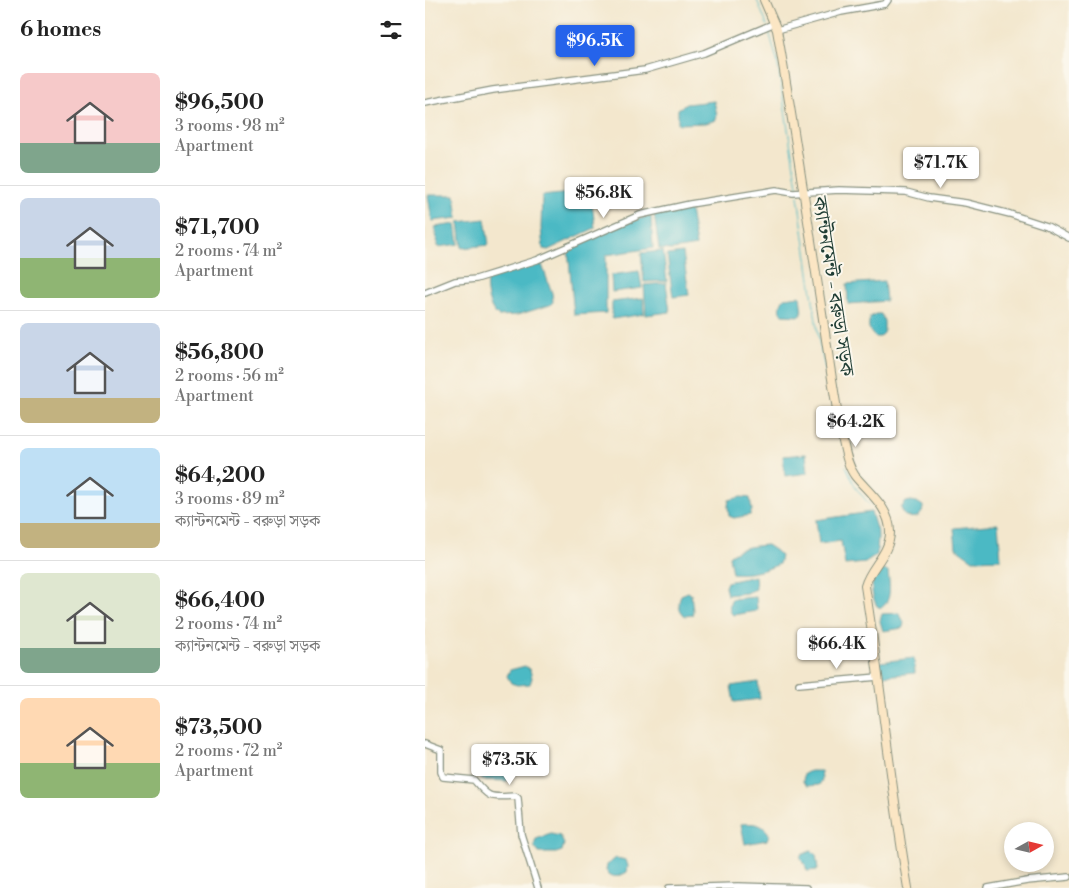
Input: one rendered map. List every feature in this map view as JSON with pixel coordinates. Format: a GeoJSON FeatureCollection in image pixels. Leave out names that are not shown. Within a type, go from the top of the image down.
{"type":"FeatureCollection","features":[{"type":"Feature","properties":{"kind":"main road","name":"ক্যান্টনমেন্ট - বরুড়া সড়ক"},"geometry":{"type":"LineString","coordinates":[[764,0],[776,27],[831,376],[849,464],[855,475],[873,494],[885,512],[890,532],[887,548],[867,579],[865,586],[908,888]]}},
{"type":"Feature","properties":{"kind":"street"},"geometry":{"type":"LineString","coordinates":[[425,103],[493,90],[645,70],[704,53],[764,28],[885,4],[888,0]]}},
{"type":"Feature","properties":{"kind":"street"},"geometry":{"type":"LineString","coordinates":[[425,293],[455,281],[476,279],[537,260],[646,213],[776,190],[803,193],[839,190],[906,192],[929,198],[966,203],[1010,214],[1047,226],[1069,238]]}},
{"type":"Feature","properties":{"kind":"street"},"geometry":{"type":"LineString","coordinates":[[799,684],[877,677]]}},
{"type":"Feature","properties":{"kind":"street"},"geometry":{"type":"LineString","coordinates":[[425,744],[441,750],[441,772],[443,777],[474,780],[482,791],[495,797],[515,796],[517,798],[521,834],[538,888]]}},
{"type":"Feature","properties":{"kind":"street"},"geometry":{"type":"LineString","coordinates":[[988,888],[1027,881],[1069,877]]}},
{"type":"Feature","properties":{"kind":"street"},"geometry":{"type":"LineString","coordinates":[[669,888],[738,886],[806,888]]}},
{"type":"Feature","properties":{"kind":"water"},"geometry":{"type":"Polygon","coordinates":[[[714,101],[717,115],[716,120],[706,123],[678,124],[678,109],[686,104],[714,101]]]}},
{"type":"Feature","properties":{"kind":"water"},"geometry":{"type":"Polygon","coordinates":[[[588,191],[591,194],[595,228],[548,250],[543,249],[541,228],[542,196],[588,191]]]}},
{"type":"Feature","properties":{"kind":"water"},"geometry":{"type":"Polygon","coordinates":[[[428,195],[455,195],[458,218],[432,221],[428,195]]]}},
{"type":"Feature","properties":{"kind":"water"},"geometry":{"type":"Polygon","coordinates":[[[681,209],[690,210],[696,246],[672,250],[659,249],[654,214],[681,209]]]}},
{"type":"Feature","properties":{"kind":"water"},"geometry":{"type":"Polygon","coordinates":[[[648,216],[651,217],[653,248],[606,255],[606,313],[574,315],[568,249],[599,233],[648,216]]]}},
{"type":"Feature","properties":{"kind":"water"},"geometry":{"type":"Polygon","coordinates":[[[485,219],[489,245],[462,248],[459,222],[485,219]]]}},
{"type":"Feature","properties":{"kind":"water"},"geometry":{"type":"Polygon","coordinates":[[[456,224],[459,244],[438,247],[435,227],[456,224]]]}},
{"type":"Feature","properties":{"kind":"water"},"geometry":{"type":"Polygon","coordinates":[[[663,251],[667,281],[644,282],[641,253],[663,251]]]}},
{"type":"Feature","properties":{"kind":"water"},"geometry":{"type":"Polygon","coordinates":[[[683,253],[689,295],[673,297],[667,255],[683,253]]]}},
{"type":"Feature","properties":{"kind":"water"},"geometry":{"type":"Polygon","coordinates":[[[538,261],[541,262],[552,293],[553,302],[550,305],[517,315],[498,316],[492,309],[488,298],[488,278],[538,261]]]}},
{"type":"Feature","properties":{"kind":"water"},"geometry":{"type":"Polygon","coordinates":[[[639,271],[642,288],[612,292],[611,275],[639,271]]]}},
{"type":"Feature","properties":{"kind":"water"},"geometry":{"type":"Polygon","coordinates":[[[884,281],[886,301],[848,304],[847,284],[884,281]]]}},
{"type":"Feature","properties":{"kind":"water"},"geometry":{"type":"Polygon","coordinates":[[[666,283],[670,312],[646,315],[644,285],[666,283]]]}},
{"type":"Feature","properties":{"kind":"water"},"geometry":{"type":"Polygon","coordinates":[[[800,296],[802,313],[800,316],[783,315],[781,306],[784,298],[800,296]]]}},
{"type":"Feature","properties":{"kind":"water"},"geometry":{"type":"Polygon","coordinates":[[[643,298],[644,314],[612,319],[612,302],[643,298]]]}},
{"type":"Feature","properties":{"kind":"water"},"geometry":{"type":"Polygon","coordinates":[[[881,314],[884,321],[884,333],[880,337],[875,337],[869,328],[870,317],[881,314]]]}},
{"type":"Feature","properties":{"kind":"water"},"geometry":{"type":"Polygon","coordinates":[[[806,454],[808,473],[785,476],[783,456],[806,454]]]}},
{"type":"Feature","properties":{"kind":"water"},"geometry":{"type":"Polygon","coordinates":[[[741,497],[750,498],[752,510],[750,515],[734,518],[729,516],[729,500],[741,497]]]}},
{"type":"Feature","properties":{"kind":"water"},"geometry":{"type":"Polygon","coordinates":[[[911,501],[923,506],[921,513],[914,518],[904,515],[901,508],[906,502],[911,501]]]}},
{"type":"Feature","properties":{"kind":"water"},"geometry":{"type":"Polygon","coordinates":[[[871,512],[878,535],[877,555],[865,563],[845,565],[841,541],[819,544],[816,520],[871,512]]]}},
{"type":"Feature","properties":{"kind":"water"},"geometry":{"type":"Polygon","coordinates":[[[998,524],[1001,559],[973,560],[956,548],[954,528],[998,524]]]}},
{"type":"Feature","properties":{"kind":"water"},"geometry":{"type":"Polygon","coordinates":[[[767,545],[781,556],[779,564],[756,572],[732,573],[729,556],[742,549],[767,545]]]}},
{"type":"Feature","properties":{"kind":"water"},"geometry":{"type":"Polygon","coordinates":[[[883,570],[888,571],[889,596],[885,605],[881,608],[877,606],[872,586],[875,577],[883,570]]]}},
{"type":"Feature","properties":{"kind":"water"},"geometry":{"type":"Polygon","coordinates":[[[755,576],[756,589],[746,593],[727,595],[725,587],[727,582],[755,576]]]}},
{"type":"Feature","properties":{"kind":"water"},"geometry":{"type":"Polygon","coordinates":[[[688,592],[691,594],[693,611],[692,615],[685,616],[680,609],[679,601],[681,595],[688,592]]]}},
{"type":"Feature","properties":{"kind":"water"},"geometry":{"type":"Polygon","coordinates":[[[756,597],[756,611],[733,615],[731,613],[729,607],[732,599],[756,597]]]}},
{"type":"Feature","properties":{"kind":"water"},"geometry":{"type":"Polygon","coordinates":[[[899,613],[904,622],[903,628],[883,631],[880,621],[882,614],[899,613]]]}},
{"type":"Feature","properties":{"kind":"water"},"geometry":{"type":"Polygon","coordinates":[[[914,658],[915,673],[882,676],[880,662],[914,658]]]}},
{"type":"Feature","properties":{"kind":"water"},"geometry":{"type":"Polygon","coordinates":[[[525,666],[530,670],[532,678],[530,684],[517,685],[511,683],[507,676],[510,670],[525,666]]]}},
{"type":"Feature","properties":{"kind":"water"},"geometry":{"type":"Polygon","coordinates":[[[758,682],[760,699],[734,702],[731,686],[758,682]]]}},
{"type":"Feature","properties":{"kind":"water"},"geometry":{"type":"Polygon","coordinates":[[[484,757],[503,758],[508,761],[509,772],[507,781],[482,780],[476,772],[477,759],[484,757]]]}},
{"type":"Feature","properties":{"kind":"water"},"geometry":{"type":"Polygon","coordinates":[[[810,771],[821,771],[822,780],[819,785],[807,786],[803,782],[804,774],[810,771]]]}},
{"type":"Feature","properties":{"kind":"water"},"geometry":{"type":"Polygon","coordinates":[[[741,824],[761,826],[769,834],[767,840],[745,844],[741,824]]]}},
{"type":"Feature","properties":{"kind":"water"},"geometry":{"type":"Polygon","coordinates":[[[551,834],[560,836],[564,844],[562,851],[539,853],[534,846],[536,839],[551,834]]]}},
{"type":"Feature","properties":{"kind":"water"},"geometry":{"type":"Polygon","coordinates":[[[811,851],[816,854],[818,870],[807,871],[805,864],[800,859],[801,855],[811,851]]]}},
{"type":"Feature","properties":{"kind":"water"},"geometry":{"type":"Polygon","coordinates":[[[616,858],[626,860],[628,866],[627,872],[616,876],[606,871],[607,865],[616,858]]]}},
{"type":"Feature","properties":{"kind":"waterway"},"geometry":{"type":"LineString","coordinates":[[757,0],[767,25]]}},
{"type":"Feature","properties":{"kind":"waterway"},"geometry":{"type":"LineString","coordinates":[[768,28],[777,60],[798,192]]}},
{"type":"Feature","properties":{"kind":"waterway"},"geometry":{"type":"LineString","coordinates":[[798,196],[819,342],[831,394]]}},
{"type":"Feature","properties":{"kind":"waterway"},"geometry":{"type":"LineString","coordinates":[[846,466],[856,488],[869,504]]}}]}
